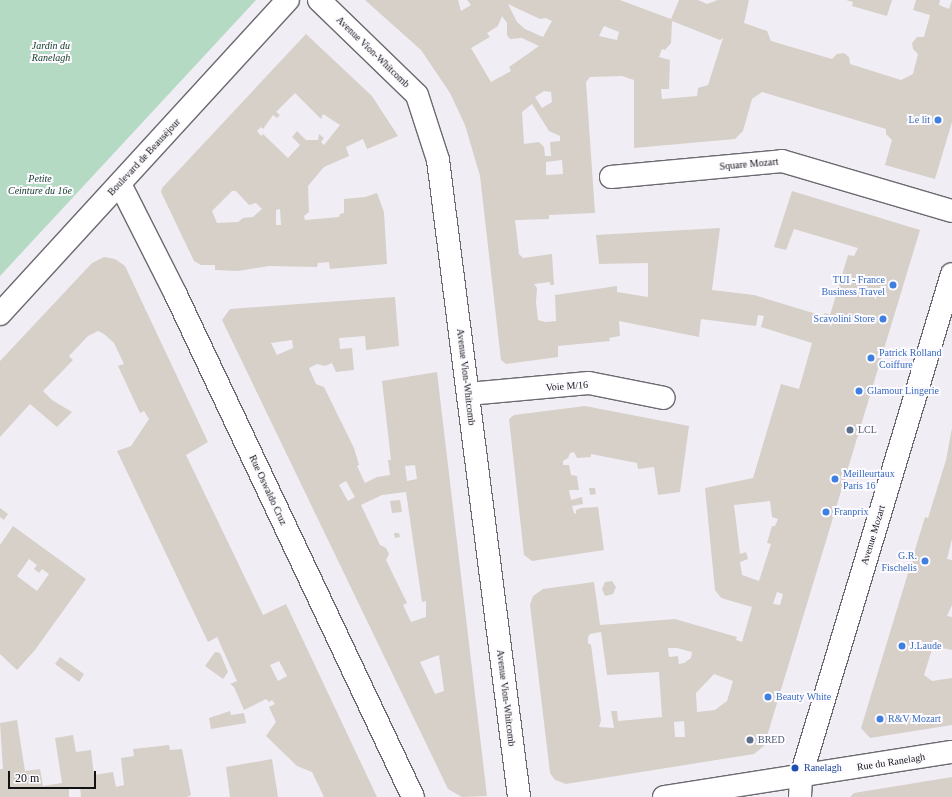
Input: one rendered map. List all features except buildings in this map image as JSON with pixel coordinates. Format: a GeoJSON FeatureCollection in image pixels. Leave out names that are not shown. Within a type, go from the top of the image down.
{"type":"FeatureCollection","features":[{"type":"Feature","properties":{"kind":"street","name":"Boulevard de Beauséjour"},"geometry":{"type":"LineString","coordinates":[[0,314],[288,0]]}},
{"type":"Feature","properties":{"kind":"street","name":"Avenue Vion-Whitcomb"},"geometry":{"type":"LineString","coordinates":[[319,0],[416,95],[438,160],[518,797]]}},
{"type":"Feature","properties":{"kind":"street","name":"Square Mozart"},"geometry":{"type":"LineString","coordinates":[[611,177],[782,161],[952,212]]}},
{"type":"Feature","properties":{"kind":"street","name":"Rue Oswaldo Cruz"},"geometry":{"type":"LineString","coordinates":[[120,184],[176,295],[413,797]]}},
{"type":"Feature","properties":{"kind":"street","name":"Avenue Mozart"},"geometry":{"type":"LineString","coordinates":[[800,787],[952,274]]}},
{"type":"Feature","properties":{"kind":"street","name":"Voie M/16"},"geometry":{"type":"LineString","coordinates":[[468,394],[589,384],[664,398]]}},
{"type":"Feature","properties":{"kind":"street","name":"Rue du Ranelagh"},"geometry":{"type":"LineString","coordinates":[[664,797],[800,787],[952,752]]}},
{"type":"Feature","properties":{"kind":"green space"},"geometry":{"type":"Polygon","coordinates":[[[0,0],[256,0],[0,276],[0,0]]]}},
{"type":"Feature","properties":{"kind":"place","name":"Le lit"},"geometry":{"type":"Point","coordinates":[938,120]}},
{"type":"Feature","properties":{"kind":"place","name":"TUI - France Business Travel"},"geometry":{"type":"Point","coordinates":[893,285]}},
{"type":"Feature","properties":{"kind":"place","name":"Scavolini Store"},"geometry":{"type":"Point","coordinates":[883,319]}},
{"type":"Feature","properties":{"kind":"place","name":"Patrick Rolland Coiffure"},"geometry":{"type":"Point","coordinates":[871,358]}},
{"type":"Feature","properties":{"kind":"place","name":"Glamour Lingerie"},"geometry":{"type":"Point","coordinates":[859,391]}},
{"type":"Feature","properties":{"kind":"place","name":"LCL"},"geometry":{"type":"Point","coordinates":[850,430]}},
{"type":"Feature","properties":{"kind":"place","name":"Meilleurtaux Paris 16"},"geometry":{"type":"Point","coordinates":[835,479]}},
{"type":"Feature","properties":{"kind":"place","name":"Franprix"},"geometry":{"type":"Point","coordinates":[826,512]}},
{"type":"Feature","properties":{"kind":"place","name":"G.R. Fischelis"},"geometry":{"type":"Point","coordinates":[925,561]}},
{"type":"Feature","properties":{"kind":"place","name":"J.Laude"},"geometry":{"type":"Point","coordinates":[902,646]}},
{"type":"Feature","properties":{"kind":"place","name":"Beauty White"},"geometry":{"type":"Point","coordinates":[768,697]}},
{"type":"Feature","properties":{"kind":"place","name":"R&V Mozart"},"geometry":{"type":"Point","coordinates":[880,719]}},
{"type":"Feature","properties":{"kind":"place","name":"BRED"},"geometry":{"type":"Point","coordinates":[750,740]}},
{"type":"Feature","properties":{"kind":"place","name":"Ranelagh"},"geometry":{"type":"Point","coordinates":[795,768]}},
{"type":"Feature","properties":{"kind":"park label","name":"Jardin du Ranelagh"},"geometry":{"type":"Point","coordinates":[51,50]}},
{"type":"Feature","properties":{"kind":"park label","name":"Petite Ceinture du 16e"},"geometry":{"type":"Point","coordinates":[40,184]}}]}
